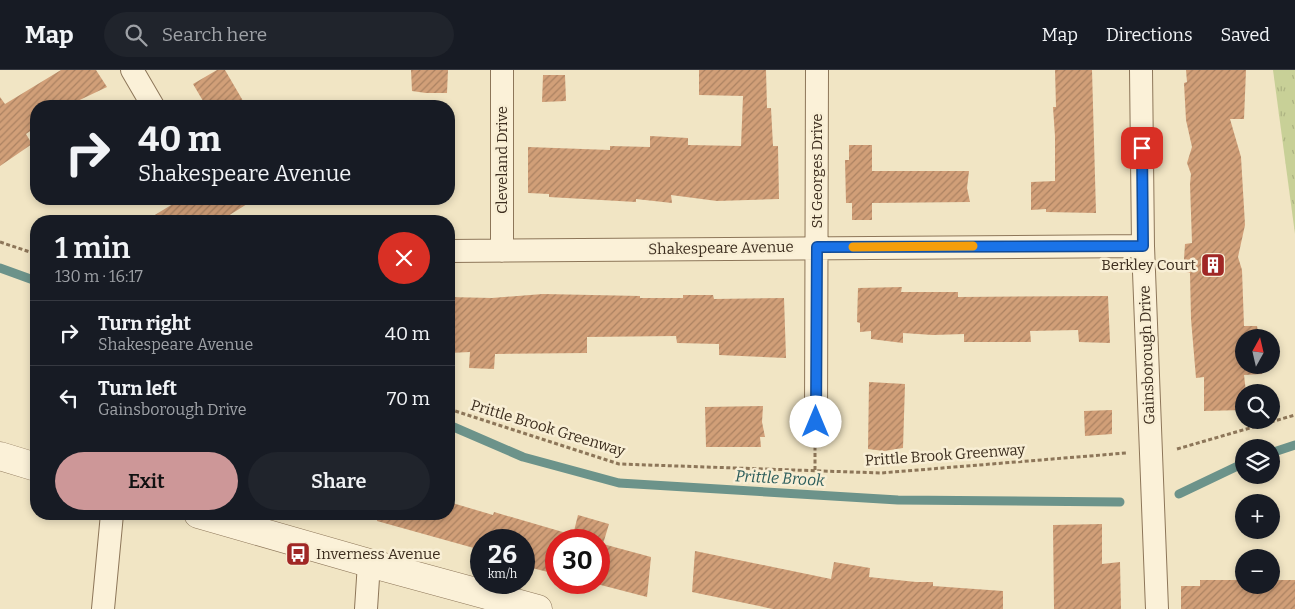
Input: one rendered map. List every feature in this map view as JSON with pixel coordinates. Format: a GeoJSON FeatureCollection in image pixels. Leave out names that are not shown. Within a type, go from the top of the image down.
{"type":"FeatureCollection","features":[{"type":"Feature","properties":{"kind":"street"},"geometry":{"type":"LineString","coordinates":[[132,70],[150,100]]}},
{"type":"Feature","properties":{"kind":"street","name":"Cleveland Drive"},"geometry":{"type":"LineString","coordinates":[[502,70],[502,251]]}},
{"type":"Feature","properties":{"kind":"street","name":"St Georges Drive"},"geometry":{"type":"LineString","coordinates":[[816,422],[817,70]]}},
{"type":"Feature","properties":{"kind":"street","name":"Gainsborough Drive"},"geometry":{"type":"LineString","coordinates":[[1141,70],[1143,246],[1157,609]]}},
{"type":"Feature","properties":{"kind":"street","name":"Shakespeare Avenue"},"geometry":{"type":"LineString","coordinates":[[455,251],[1143,246]]}},
{"type":"Feature","properties":{"kind":"street"},"geometry":{"type":"LineString","coordinates":[[0,456],[30,464]]}},
{"type":"Feature","properties":{"kind":"street"},"geometry":{"type":"LineString","coordinates":[[103,609],[111,520]]}},
{"type":"Feature","properties":{"kind":"street"},"geometry":{"type":"LineString","coordinates":[[219,520],[538,609]]}},
{"type":"Feature","properties":{"kind":"street"},"geometry":{"type":"LineString","coordinates":[[366,609],[369,563]]}},
{"type":"Feature","properties":{"kind":"path"},"geometry":{"type":"LineString","coordinates":[[0,242],[30,252]]}},
{"type":"Feature","properties":{"kind":"path","name":"Prittle Brook Greenway"},"geometry":{"type":"LineString","coordinates":[[455,411],[619,464],[881,473],[1170,451],[1295,415]]}},
{"type":"Feature","properties":{"kind":"green space"},"geometry":{"type":"Polygon","coordinates":[[[1273,70],[1295,70],[1295,234],[1273,70]]]}},
{"type":"Feature","properties":{"kind":"building"},"geometry":{"type":"Polygon","coordinates":[[[61,70],[96,70],[107,87],[80,100],[30,100],[30,131],[26,134],[30,141],[30,145],[0,166],[0,97],[5,104],[61,70]]]}},
{"type":"Feature","properties":{"kind":"building"},"geometry":{"type":"Polygon","coordinates":[[[217,70],[225,70],[242,100],[202,100],[193,84],[217,70]]]}},
{"type":"Feature","properties":{"kind":"building"},"geometry":{"type":"Polygon","coordinates":[[[411,70],[448,70],[447,93],[412,91],[411,70]]]}},
{"type":"Feature","properties":{"kind":"building"},"geometry":{"type":"Polygon","coordinates":[[[699,70],[766,70],[767,108],[771,108],[773,146],[778,146],[779,199],[717,201],[671,195],[672,203],[636,199],[636,202],[549,197],[549,194],[528,193],[528,147],[610,150],[610,146],[650,147],[650,136],[688,138],[688,145],[741,146],[743,96],[699,95],[699,70]]]}},
{"type":"Feature","properties":{"kind":"building"},"geometry":{"type":"Polygon","coordinates":[[[1055,70],[1092,70],[1096,213],[1046,212],[1046,209],[1031,210],[1031,182],[1055,181],[1053,107],[1056,107],[1055,70]]]}},
{"type":"Feature","properties":{"kind":"building"},"geometry":{"type":"Polygon","coordinates":[[[1186,70],[1246,70],[1244,119],[1230,119],[1241,157],[1245,225],[1238,257],[1242,270],[1244,326],[1257,326],[1258,329],[1235,329],[1235,374],[1262,374],[1244,375],[1245,384],[1235,384],[1235,410],[1204,411],[1204,377],[1196,378],[1191,319],[1190,273],[1186,272],[1184,259],[1185,244],[1192,243],[1191,174],[1187,163],[1192,147],[1186,120],[1184,83],[1187,82],[1186,70]]]}},
{"type":"Feature","properties":{"kind":"building"},"geometry":{"type":"Polygon","coordinates":[[[543,75],[565,75],[566,101],[542,102],[543,75]]]}},
{"type":"Feature","properties":{"kind":"building"},"geometry":{"type":"Polygon","coordinates":[[[849,145],[872,145],[872,171],[969,171],[967,188],[970,202],[872,203],[872,220],[852,220],[852,203],[846,203],[845,160],[849,160],[849,145]]]}},
{"type":"Feature","properties":{"kind":"building"},"geometry":{"type":"Polygon","coordinates":[[[171,205],[245,205],[230,215],[155,215],[171,205]]]}},
{"type":"Feature","properties":{"kind":"building"},"geometry":{"type":"Polygon","coordinates":[[[902,287],[901,292],[958,292],[958,297],[1108,296],[1110,343],[1079,342],[1078,330],[1030,331],[1031,342],[964,342],[964,334],[933,335],[903,333],[903,343],[871,339],[871,331],[860,332],[860,323],[857,322],[858,288],[902,287]]]}},
{"type":"Feature","properties":{"kind":"building"},"geometry":{"type":"Polygon","coordinates":[[[543,294],[640,296],[640,298],[683,298],[683,295],[713,295],[714,299],[784,298],[786,358],[719,355],[719,344],[677,343],[676,336],[587,337],[587,353],[495,354],[494,369],[469,368],[470,352],[455,353],[455,297],[492,298],[543,294]]]}},
{"type":"Feature","properties":{"kind":"building"},"geometry":{"type":"Polygon","coordinates":[[[869,382],[905,384],[903,448],[884,451],[868,449],[869,382]]]}},
{"type":"Feature","properties":{"kind":"building"},"geometry":{"type":"Polygon","coordinates":[[[763,406],[762,422],[765,437],[760,437],[761,447],[706,447],[705,407],[763,406]]]}},
{"type":"Feature","properties":{"kind":"building"},"geometry":{"type":"Polygon","coordinates":[[[1112,410],[1112,434],[1085,436],[1084,411],[1112,410]]]}},
{"type":"Feature","properties":{"kind":"building"},"geometry":{"type":"Polygon","coordinates":[[[455,504],[493,515],[494,512],[552,529],[545,529],[545,571],[535,569],[535,529],[470,529],[470,547],[377,520],[455,520],[455,504]]]}},
{"type":"Feature","properties":{"kind":"building"},"geometry":{"type":"Polygon","coordinates":[[[578,515],[609,524],[608,529],[574,529],[578,515]]]}},
{"type":"Feature","properties":{"kind":"building"},"geometry":{"type":"Polygon","coordinates":[[[1102,524],[1102,564],[1120,562],[1121,609],[1054,609],[1053,525],[1102,524]]]}},
{"type":"Feature","properties":{"kind":"building"},"geometry":{"type":"Polygon","coordinates":[[[610,546],[651,557],[647,597],[610,587],[610,546]]]}},
{"type":"Feature","properties":{"kind":"building"},"geometry":{"type":"Polygon","coordinates":[[[695,551],[831,579],[834,562],[870,568],[869,577],[933,582],[933,586],[1003,591],[1003,609],[773,609],[692,592],[695,551]]]}},
{"type":"Feature","properties":{"kind":"building"},"geometry":{"type":"Polygon","coordinates":[[[1200,580],[1235,580],[1235,594],[1280,594],[1280,580],[1295,580],[1295,609],[1181,609],[1181,586],[1200,586],[1200,580]]]}},
{"type":"Feature","properties":{"kind":"waterway","name":"Prittle Brook"},"geometry":{"type":"LineString","coordinates":[[0,268],[30,279]]}},
{"type":"Feature","properties":{"kind":"waterway","name":"Prittle Brook"},"geometry":{"type":"LineString","coordinates":[[455,428],[523,457],[619,483],[898,500],[1120,502]]}},
{"type":"Feature","properties":{"kind":"waterway","name":"Prittle Brook"},"geometry":{"type":"LineString","coordinates":[[1280,450],[1295,445]]}},
{"type":"Feature","properties":{"kind":"waterway","name":"Prittle Brook"},"geometry":{"type":"LineString","coordinates":[[1179,494],[1235,467]]}},
{"type":"Feature","properties":{"kind":"slow traffic"},"geometry":{"type":"LineString","coordinates":[[853,247],[973,246]]}},
{"type":"Feature","properties":{"kind":"place","name":"Berkley Court"},"geometry":{"type":"Point","coordinates":[1213,265]}},
{"type":"Feature","properties":{"kind":"place","name":"Inverness Avenue"},"geometry":{"type":"Point","coordinates":[298,554]}},
{"type":"Feature","properties":{"kind":"route"},"geometry":{"type":"LineString","coordinates":[[816,422],[817,247],[1143,246],[1142,148]]}}]}
